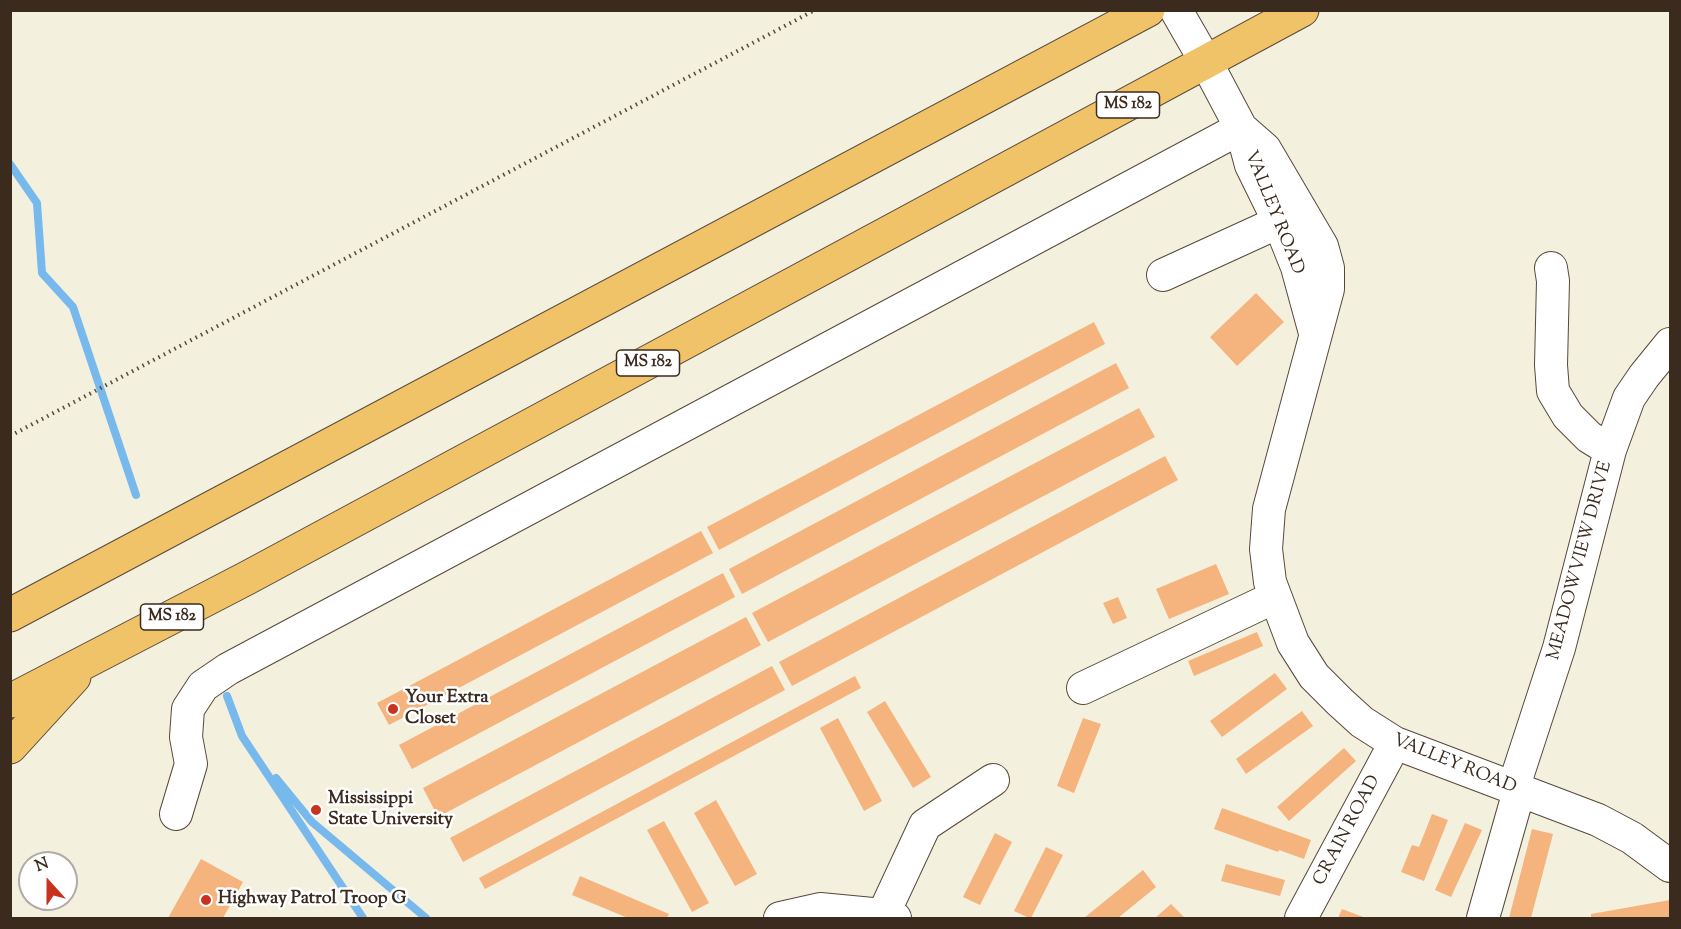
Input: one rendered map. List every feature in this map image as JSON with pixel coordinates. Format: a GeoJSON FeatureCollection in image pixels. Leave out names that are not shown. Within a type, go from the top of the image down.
{"type":"FeatureCollection","features":[{"type":"Feature","properties":{"kind":"main road"},"geometry":{"type":"LineString","coordinates":[[10,615],[1148,10]]}},
{"type":"Feature","properties":{"kind":"main road","name":"MS 182"},"geometry":{"type":"LineString","coordinates":[[10,701],[257,573],[1302,10]]}},
{"type":"Feature","properties":{"kind":"main road"},"geometry":{"type":"LineString","coordinates":[[10,747],[96,656]]}},
{"type":"Feature","properties":{"kind":"street","name":"VALLEY ROAD"},"geometry":{"type":"LineString","coordinates":[[1176,10],[1241,128],[1265,148],[1290,215],[1322,246],[1328,268],[1328,289],[1269,509],[1266,549],[1270,582],[1293,643],[1314,676],[1362,722],[1395,743],[1599,820],[1632,838],[1671,866]]}},
{"type":"Feature","properties":{"kind":"street"},"geometry":{"type":"LineString","coordinates":[[176,814],[191,764],[186,736],[188,709],[203,686],[228,669],[1241,128]]}},
{"type":"Feature","properties":{"kind":"street"},"geometry":{"type":"LineString","coordinates":[[1163,275],[1290,215]]}},
{"type":"Feature","properties":{"kind":"street"},"geometry":{"type":"LineString","coordinates":[[1551,268],[1553,391],[1568,416],[1589,437],[1610,450]]}},
{"type":"Feature","properties":{"kind":"street","name":"MEADOWVIEW DRIVE"},"geometry":{"type":"LineString","coordinates":[[1483,918],[1516,790],[1569,612],[1610,450],[1629,398],[1671,344]]}},
{"type":"Feature","properties":{"kind":"street"},"geometry":{"type":"LineString","coordinates":[[1083,688],[1275,597]]}},
{"type":"Feature","properties":{"kind":"street","name":"CRAIN ROAD"},"geometry":{"type":"LineString","coordinates":[[1301,918],[1395,743]]}},
{"type":"Feature","properties":{"kind":"street"},"geometry":{"type":"LineString","coordinates":[[780,918],[819,909],[889,917],[925,825],[993,780]]}},
{"type":"Feature","properties":{"kind":"path"},"geometry":{"type":"LineString","coordinates":[[10,436],[815,10]]}},
{"type":"Feature","properties":{"kind":"building"},"geometry":{"type":"Polygon","coordinates":[[[1256,293],[1284,322],[1237,366],[1210,337],[1256,293]]]}},
{"type":"Feature","properties":{"kind":"building"},"geometry":{"type":"Polygon","coordinates":[[[1094,322],[1105,344],[719,550],[707,527],[1094,322]]]}},
{"type":"Feature","properties":{"kind":"building"},"geometry":{"type":"Polygon","coordinates":[[[1116,363],[1129,388],[742,594],[729,569],[1116,363]]]}},
{"type":"Feature","properties":{"kind":"building"},"geometry":{"type":"Polygon","coordinates":[[[1139,408],[1155,437],[768,642],[752,613],[1139,408]]]}},
{"type":"Feature","properties":{"kind":"building"},"geometry":{"type":"Polygon","coordinates":[[[1165,456],[1178,480],[792,686],[779,662],[1165,456]]]}},
{"type":"Feature","properties":{"kind":"building"},"geometry":{"type":"Polygon","coordinates":[[[701,531],[713,553],[389,725],[377,703],[701,531]]]}},
{"type":"Feature","properties":{"kind":"building"},"geometry":{"type":"Polygon","coordinates":[[[1216,564],[1229,594],[1169,619],[1156,589],[1216,564]]]}},
{"type":"Feature","properties":{"kind":"building"},"geometry":{"type":"Polygon","coordinates":[[[723,573],[735,597],[412,769],[399,745],[723,573]]]}},
{"type":"Feature","properties":{"kind":"building"},"geometry":{"type":"Polygon","coordinates":[[[1118,597],[1127,618],[1113,624],[1103,603],[1118,597]]]}},
{"type":"Feature","properties":{"kind":"building"},"geometry":{"type":"Polygon","coordinates":[[[746,617],[761,645],[438,817],[423,788],[746,617]]]}},
{"type":"Feature","properties":{"kind":"building"},"geometry":{"type":"Polygon","coordinates":[[[1257,632],[1263,646],[1194,676],[1188,661],[1257,632]]]}},
{"type":"Feature","properties":{"kind":"building"},"geometry":{"type":"Polygon","coordinates":[[[772,666],[785,690],[463,862],[450,838],[772,666]]]}},
{"type":"Feature","properties":{"kind":"building"},"geometry":{"type":"Polygon","coordinates":[[[1275,673],[1287,689],[1222,737],[1210,721],[1275,673]]]}},
{"type":"Feature","properties":{"kind":"building"},"geometry":{"type":"Polygon","coordinates":[[[855,676],[861,688],[485,889],[479,878],[855,676]]]}},
{"type":"Feature","properties":{"kind":"building"},"geometry":{"type":"Polygon","coordinates":[[[885,701],[931,777],[913,788],[867,712],[885,701]]]}},
{"type":"Feature","properties":{"kind":"building"},"geometry":{"type":"Polygon","coordinates":[[[1302,711],[1313,726],[1246,774],[1236,759],[1302,711]]]}},
{"type":"Feature","properties":{"kind":"building"},"geometry":{"type":"Polygon","coordinates":[[[838,718],[882,801],[864,811],[820,728],[838,718]]]}},
{"type":"Feature","properties":{"kind":"building"},"geometry":{"type":"Polygon","coordinates":[[[1083,718],[1101,724],[1074,793],[1057,786],[1083,718]]]}},
{"type":"Feature","properties":{"kind":"building"},"geometry":{"type":"Polygon","coordinates":[[[1344,748],[1356,761],[1289,821],[1277,807],[1344,748]]]}},
{"type":"Feature","properties":{"kind":"building"},"geometry":{"type":"Polygon","coordinates":[[[716,800],[757,874],[735,886],[694,813],[716,800]]]}},
{"type":"Feature","properties":{"kind":"building"},"geometry":{"type":"Polygon","coordinates":[[[1222,808],[1311,840],[1304,859],[1214,829],[1222,808]]]}},
{"type":"Feature","properties":{"kind":"building"},"geometry":{"type":"Polygon","coordinates":[[[1432,814],[1448,820],[1424,881],[1401,872],[1412,845],[1419,847],[1432,814]]]}},
{"type":"Feature","properties":{"kind":"building"},"geometry":{"type":"Polygon","coordinates":[[[664,821],[709,903],[692,912],[647,830],[664,821]]]}},
{"type":"Feature","properties":{"kind":"building"},"geometry":{"type":"Polygon","coordinates":[[[1465,823],[1482,830],[1451,897],[1435,890],[1465,823]]]}},
{"type":"Feature","properties":{"kind":"building"},"geometry":{"type":"Polygon","coordinates":[[[1532,829],[1553,834],[1531,918],[1509,918],[1532,829]]]}},
{"type":"Feature","properties":{"kind":"building"},"geometry":{"type":"Polygon","coordinates":[[[995,833],[1012,842],[980,905],[963,897],[995,833]]]}},
{"type":"Feature","properties":{"kind":"building"},"geometry":{"type":"Polygon","coordinates":[[[1046,847],[1063,855],[1029,918],[1014,911],[1046,847]]]}},
{"type":"Feature","properties":{"kind":"building","name":"Highway Patrol Troop G"},"geometry":{"type":"Polygon","coordinates":[[[201,859],[243,882],[223,918],[168,918],[201,859]]]}},
{"type":"Feature","properties":{"kind":"building"},"geometry":{"type":"Polygon","coordinates":[[[1226,864],[1285,880],[1280,896],[1221,881],[1226,864]]]}},
{"type":"Feature","properties":{"kind":"building"},"geometry":{"type":"Polygon","coordinates":[[[1143,870],[1156,887],[1118,918],[1084,918],[1143,870]]]}},
{"type":"Feature","properties":{"kind":"building"},"geometry":{"type":"Polygon","coordinates":[[[580,876],[669,914],[667,918],[628,918],[572,895],[580,876]]]}},
{"type":"Feature","properties":{"kind":"building"},"geometry":{"type":"Polygon","coordinates":[[[1670,900],[1670,918],[1591,918],[1591,914],[1670,900]]]}},
{"type":"Feature","properties":{"kind":"building"},"geometry":{"type":"Polygon","coordinates":[[[1171,904],[1185,918],[1155,918],[1171,904]]]}},
{"type":"Feature","properties":{"kind":"building"},"geometry":{"type":"Polygon","coordinates":[[[1342,909],[1366,918],[1338,918],[1342,909]]]}},
{"type":"Feature","properties":{"kind":"waterway"},"geometry":{"type":"LineString","coordinates":[[10,164],[37,203],[42,273],[73,307],[136,495]]}},
{"type":"Feature","properties":{"kind":"waterway"},"geometry":{"type":"LineString","coordinates":[[227,696],[242,736],[363,918]]}},
{"type":"Feature","properties":{"kind":"waterway"},"geometry":{"type":"LineString","coordinates":[[276,778],[312,822],[426,918]]}},
{"type":"Feature","properties":{"kind":"place","name":"Your Extra Closet"},"geometry":{"type":"Point","coordinates":[393,709]}},
{"type":"Feature","properties":{"kind":"place","name":"Mississippi State University"},"geometry":{"type":"Point","coordinates":[316,810]}},
{"type":"Feature","properties":{"kind":"place","name":"Highway Patrol Troop G"},"geometry":{"type":"Point","coordinates":[206,900]}}]}
